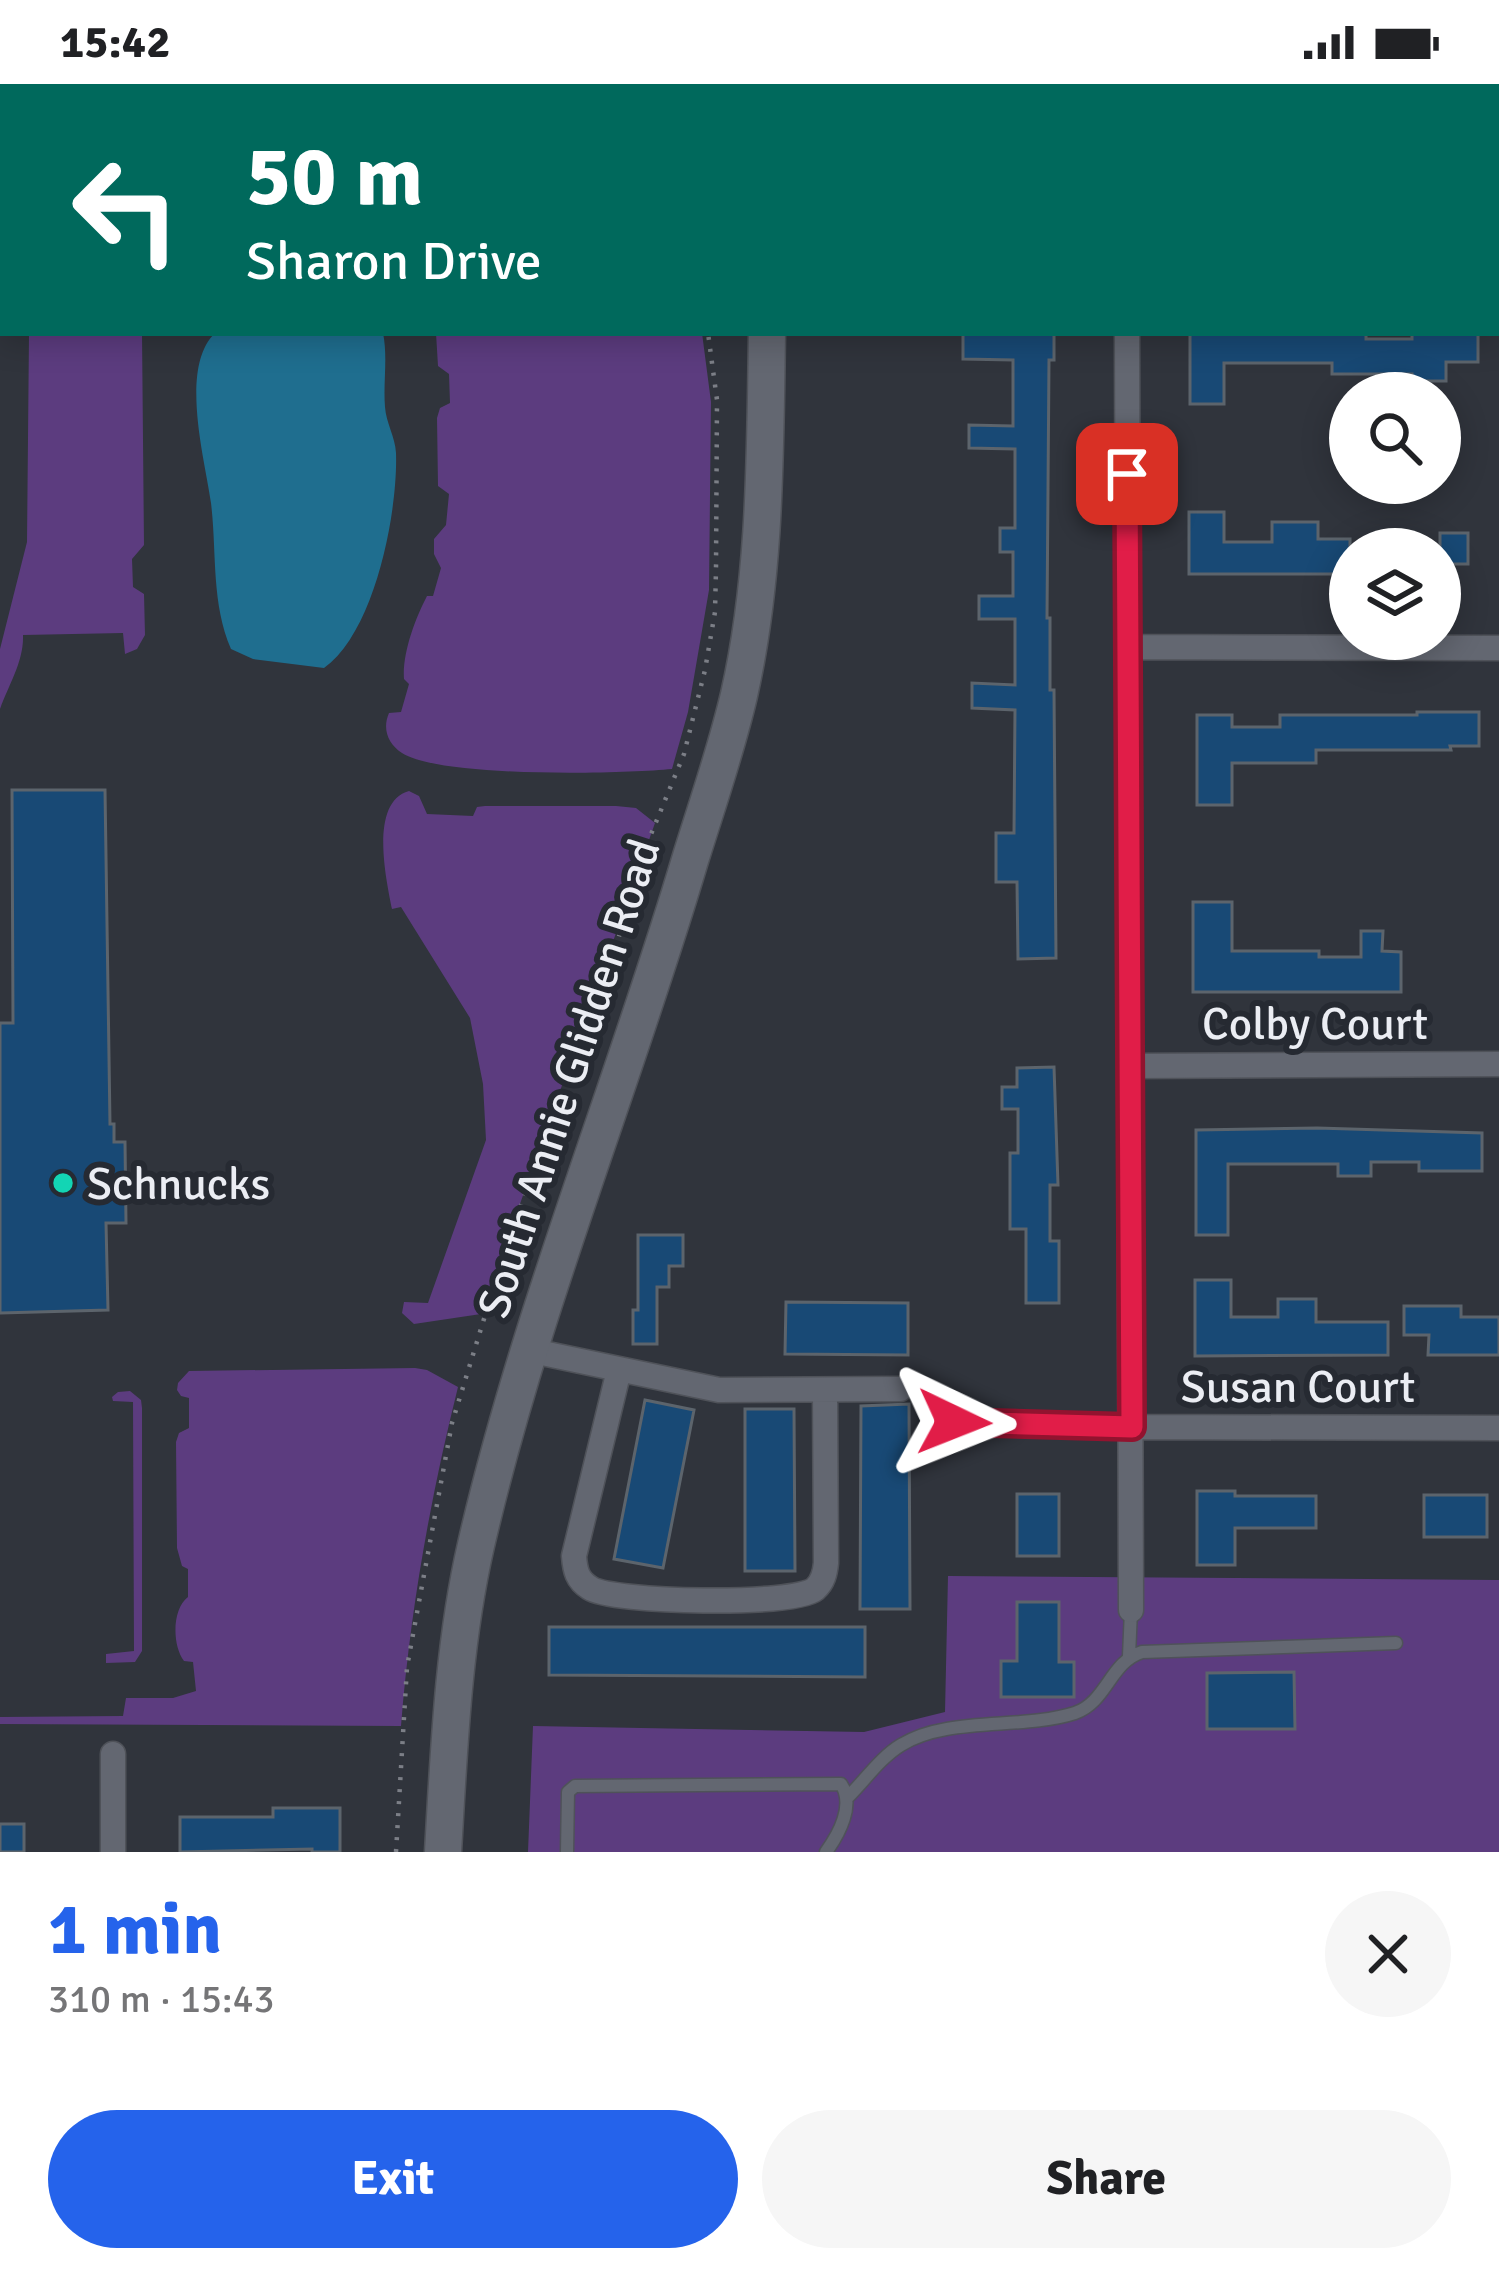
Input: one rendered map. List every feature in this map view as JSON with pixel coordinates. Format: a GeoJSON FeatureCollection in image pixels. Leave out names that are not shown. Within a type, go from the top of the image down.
{"type":"FeatureCollection","features":[{"type":"Feature","properties":{"kind":"main road","name":"South Annie Glidden Road"},"geometry":{"type":"LineString","coordinates":[[443,1852],[453,1698],[475,1551],[528,1350],[664,956],[739,695],[763,532],[767,336]]}},
{"type":"Feature","properties":{"kind":"street"},"geometry":{"type":"LineString","coordinates":[[1127,336],[1130,1610]]}},
{"type":"Feature","properties":{"kind":"street"},"geometry":{"type":"LineString","coordinates":[[1127,647],[1499,648]]}},
{"type":"Feature","properties":{"kind":"street","name":"Colby Court"},"geometry":{"type":"LineString","coordinates":[[1131,1066],[1499,1064]]}},
{"type":"Feature","properties":{"kind":"street"},"geometry":{"type":"LineString","coordinates":[[528,1350],[719,1390],[901,1389]]}},
{"type":"Feature","properties":{"kind":"street"},"geometry":{"type":"LineString","coordinates":[[619,1370],[574,1556],[578,1577],[604,1594],[671,1600],[780,1599],[819,1586],[826,1563],[825,1390]]}},
{"type":"Feature","properties":{"kind":"street","name":"Susan Court"},"geometry":{"type":"LineString","coordinates":[[954,1422],[1499,1428]]}},
{"type":"Feature","properties":{"kind":"street"},"geometry":{"type":"LineString","coordinates":[[113,1754],[113,1852]]}},
{"type":"Feature","properties":{"kind":"lane"},"geometry":{"type":"LineString","coordinates":[[1129,1656],[1130,1610]]}},
{"type":"Feature","properties":{"kind":"lane"},"geometry":{"type":"LineString","coordinates":[[848,1797],[899,1746],[921,1735],[942,1729],[1001,1726],[1088,1706],[1129,1656],[1142,1652],[1396,1643]]}},
{"type":"Feature","properties":{"kind":"lane"},"geometry":{"type":"LineString","coordinates":[[567,1852],[568,1792],[575,1786],[842,1784],[848,1808],[826,1852]]}},
{"type":"Feature","properties":{"kind":"path"},"geometry":{"type":"LineString","coordinates":[[396,1852],[407,1666],[452,1423],[507,1244],[617,943],[647,844],[684,754],[705,670],[715,612],[716,569],[717,400],[708,336]]}},
{"type":"Feature","properties":{"kind":"shaded area"},"geometry":{"type":"Polygon","coordinates":[[[29,336],[142,336],[144,545],[132,559],[133,587],[144,594],[145,635],[137,649],[125,654],[123,633],[23,635],[19,663],[0,709],[0,649],[27,542],[29,336]]]}},
{"type":"Feature","properties":{"kind":"shaded area"},"geometry":{"type":"Polygon","coordinates":[[[436,336],[702,336],[711,402],[709,590],[688,712],[672,769],[574,773],[454,767],[402,753],[390,741],[386,730],[389,713],[401,712],[409,684],[404,679],[407,648],[441,568],[434,539],[446,525],[449,494],[438,486],[437,418],[440,408],[450,403],[449,374],[438,366],[436,336]]]}},
{"type":"Feature","properties":{"kind":"shaded area"},"geometry":{"type":"Polygon","coordinates":[[[409,791],[419,796],[427,814],[473,816],[477,807],[485,806],[616,806],[636,808],[655,823],[481,1314],[414,1324],[402,1313],[404,1302],[428,1303],[486,1140],[483,1084],[470,1018],[401,907],[392,909],[384,825],[397,798],[409,791]]]}},
{"type":"Feature","properties":{"kind":"shaded area"},"geometry":{"type":"Polygon","coordinates":[[[415,1368],[458,1387],[422,1556],[401,1726],[0,1724],[0,1717],[123,1716],[126,1698],[173,1698],[196,1691],[193,1662],[184,1661],[180,1654],[176,1628],[179,1610],[188,1597],[188,1569],[182,1566],[177,1548],[176,1442],[179,1433],[189,1428],[189,1398],[177,1390],[189,1371],[415,1368]]]}},
{"type":"Feature","properties":{"kind":"shaded area"},"geometry":{"type":"Polygon","coordinates":[[[130,1391],[141,1400],[142,1408],[142,1651],[135,1662],[106,1663],[106,1654],[134,1651],[133,1402],[113,1401],[112,1397],[130,1391]]]}},
{"type":"Feature","properties":{"kind":"shaded area"},"geometry":{"type":"Polygon","coordinates":[[[948,1576],[1499,1580],[1499,1852],[528,1852],[533,1726],[864,1732],[945,1712],[948,1576]]]}},
{"type":"Feature","properties":{"kind":"water"},"geometry":{"type":"Polygon","coordinates":[[[213,336],[383,336],[385,407],[396,453],[388,537],[357,628],[324,668],[253,659],[231,649],[217,595],[211,503],[197,415],[198,368],[213,336]]]}},
{"type":"Feature","properties":{"kind":"building"},"geometry":{"type":"Polygon","coordinates":[[[963,336],[1054,336],[1054,360],[1049,360],[1047,618],[1050,690],[1054,690],[1056,958],[1018,959],[1017,882],[996,882],[996,833],[1014,833],[1015,710],[972,708],[972,683],[1015,685],[1015,619],[979,619],[979,596],[1013,596],[1013,552],[1000,552],[1000,528],[1015,528],[1015,449],[969,448],[969,425],[1013,426],[1013,360],[963,359],[963,336]]]}},
{"type":"Feature","properties":{"kind":"building"},"geometry":{"type":"Polygon","coordinates":[[[1190,336],[1478,336],[1478,362],[1446,362],[1446,372],[1332,372],[1332,363],[1224,363],[1224,404],[1190,404],[1190,336]]]}},
{"type":"Feature","properties":{"kind":"building"},"geometry":{"type":"Polygon","coordinates":[[[1189,512],[1224,512],[1224,542],[1272,542],[1272,522],[1318,522],[1318,539],[1329,539],[1329,574],[1189,574],[1189,512]]]}},
{"type":"Feature","properties":{"kind":"building"},"geometry":{"type":"Polygon","coordinates":[[[1461,533],[1468,533],[1468,564],[1461,564],[1461,533]]]}},
{"type":"Feature","properties":{"kind":"building"},"geometry":{"type":"Polygon","coordinates":[[[1479,712],[1479,746],[1316,750],[1316,763],[1232,763],[1232,805],[1197,805],[1197,715],[1232,715],[1232,727],[1280,727],[1280,715],[1479,712]]]}},
{"type":"Feature","properties":{"kind":"building"},"geometry":{"type":"Polygon","coordinates":[[[12,790],[105,790],[110,1124],[114,1124],[114,1142],[125,1142],[126,1223],[106,1223],[108,1310],[0,1313],[0,1023],[13,1023],[12,790]]]}},
{"type":"Feature","properties":{"kind":"building"},"geometry":{"type":"Polygon","coordinates":[[[1193,902],[1232,902],[1232,951],[1319,951],[1319,957],[1361,957],[1361,931],[1383,931],[1382,951],[1401,952],[1401,992],[1193,992],[1193,902]]]}},
{"type":"Feature","properties":{"kind":"building"},"geometry":{"type":"Polygon","coordinates":[[[1054,1067],[1058,1185],[1050,1185],[1050,1241],[1059,1241],[1059,1303],[1026,1303],[1026,1229],[1010,1229],[1010,1153],[1018,1153],[1018,1109],[1002,1109],[1002,1087],[1017,1087],[1017,1068],[1054,1067]]]}},
{"type":"Feature","properties":{"kind":"building"},"geometry":{"type":"Polygon","coordinates":[[[1196,1130],[1482,1133],[1482,1171],[1419,1171],[1419,1162],[1371,1162],[1371,1176],[1338,1176],[1338,1164],[1228,1164],[1228,1235],[1196,1235],[1196,1130]]]}},
{"type":"Feature","properties":{"kind":"building"},"geometry":{"type":"Polygon","coordinates":[[[638,1235],[683,1235],[683,1266],[669,1266],[669,1287],[657,1287],[657,1344],[633,1344],[638,1235]]]}},
{"type":"Feature","properties":{"kind":"building"},"geometry":{"type":"Polygon","coordinates":[[[1195,1280],[1231,1280],[1231,1317],[1278,1317],[1278,1299],[1316,1299],[1316,1322],[1388,1322],[1388,1355],[1195,1356],[1195,1280]]]}},
{"type":"Feature","properties":{"kind":"building"},"geometry":{"type":"Polygon","coordinates":[[[786,1302],[908,1303],[908,1355],[785,1354],[786,1302]]]}},
{"type":"Feature","properties":{"kind":"building"},"geometry":{"type":"Polygon","coordinates":[[[1404,1306],[1461,1306],[1461,1317],[1499,1317],[1499,1355],[1428,1355],[1429,1335],[1404,1335],[1404,1306]]]}},
{"type":"Feature","properties":{"kind":"building"},"geometry":{"type":"Polygon","coordinates":[[[645,1400],[694,1410],[663,1568],[614,1559],[645,1400]]]}},
{"type":"Feature","properties":{"kind":"building"},"geometry":{"type":"Polygon","coordinates":[[[909,1404],[910,1609],[860,1609],[861,1406],[909,1404]]]}},
{"type":"Feature","properties":{"kind":"building"},"geometry":{"type":"Polygon","coordinates":[[[745,1409],[794,1409],[795,1571],[745,1571],[745,1409]]]}},
{"type":"Feature","properties":{"kind":"building"},"geometry":{"type":"Polygon","coordinates":[[[1197,1491],[1316,1496],[1316,1528],[1235,1528],[1235,1565],[1197,1565],[1197,1491]]]}},
{"type":"Feature","properties":{"kind":"building"},"geometry":{"type":"Polygon","coordinates":[[[1017,1494],[1059,1494],[1059,1556],[1017,1556],[1017,1494]]]}},
{"type":"Feature","properties":{"kind":"building"},"geometry":{"type":"Polygon","coordinates":[[[1424,1495],[1487,1495],[1487,1537],[1424,1537],[1424,1495]]]}},
{"type":"Feature","properties":{"kind":"building"},"geometry":{"type":"Polygon","coordinates":[[[1017,1602],[1059,1602],[1059,1662],[1074,1662],[1074,1697],[1001,1697],[1001,1661],[1017,1661],[1017,1602]]]}},
{"type":"Feature","properties":{"kind":"building"},"geometry":{"type":"Polygon","coordinates":[[[549,1627],[865,1627],[865,1677],[549,1675],[549,1627]]]}},
{"type":"Feature","properties":{"kind":"building"},"geometry":{"type":"Polygon","coordinates":[[[1294,1672],[1295,1729],[1207,1729],[1207,1673],[1294,1672]]]}},
{"type":"Feature","properties":{"kind":"building"},"geometry":{"type":"Polygon","coordinates":[[[273,1808],[340,1808],[340,1852],[180,1852],[180,1817],[273,1817],[273,1808]]]}},
{"type":"Feature","properties":{"kind":"building"},"geometry":{"type":"Polygon","coordinates":[[[0,1824],[24,1824],[24,1852],[0,1852],[0,1824]]]}},
{"type":"Feature","properties":{"kind":"place","name":"Schnucks"},"geometry":{"type":"Point","coordinates":[63,1183]}},
{"type":"Feature","properties":{"kind":"route"},"geometry":{"type":"LineString","coordinates":[[954,1422],[1132,1427],[1127,474]]}}]}
